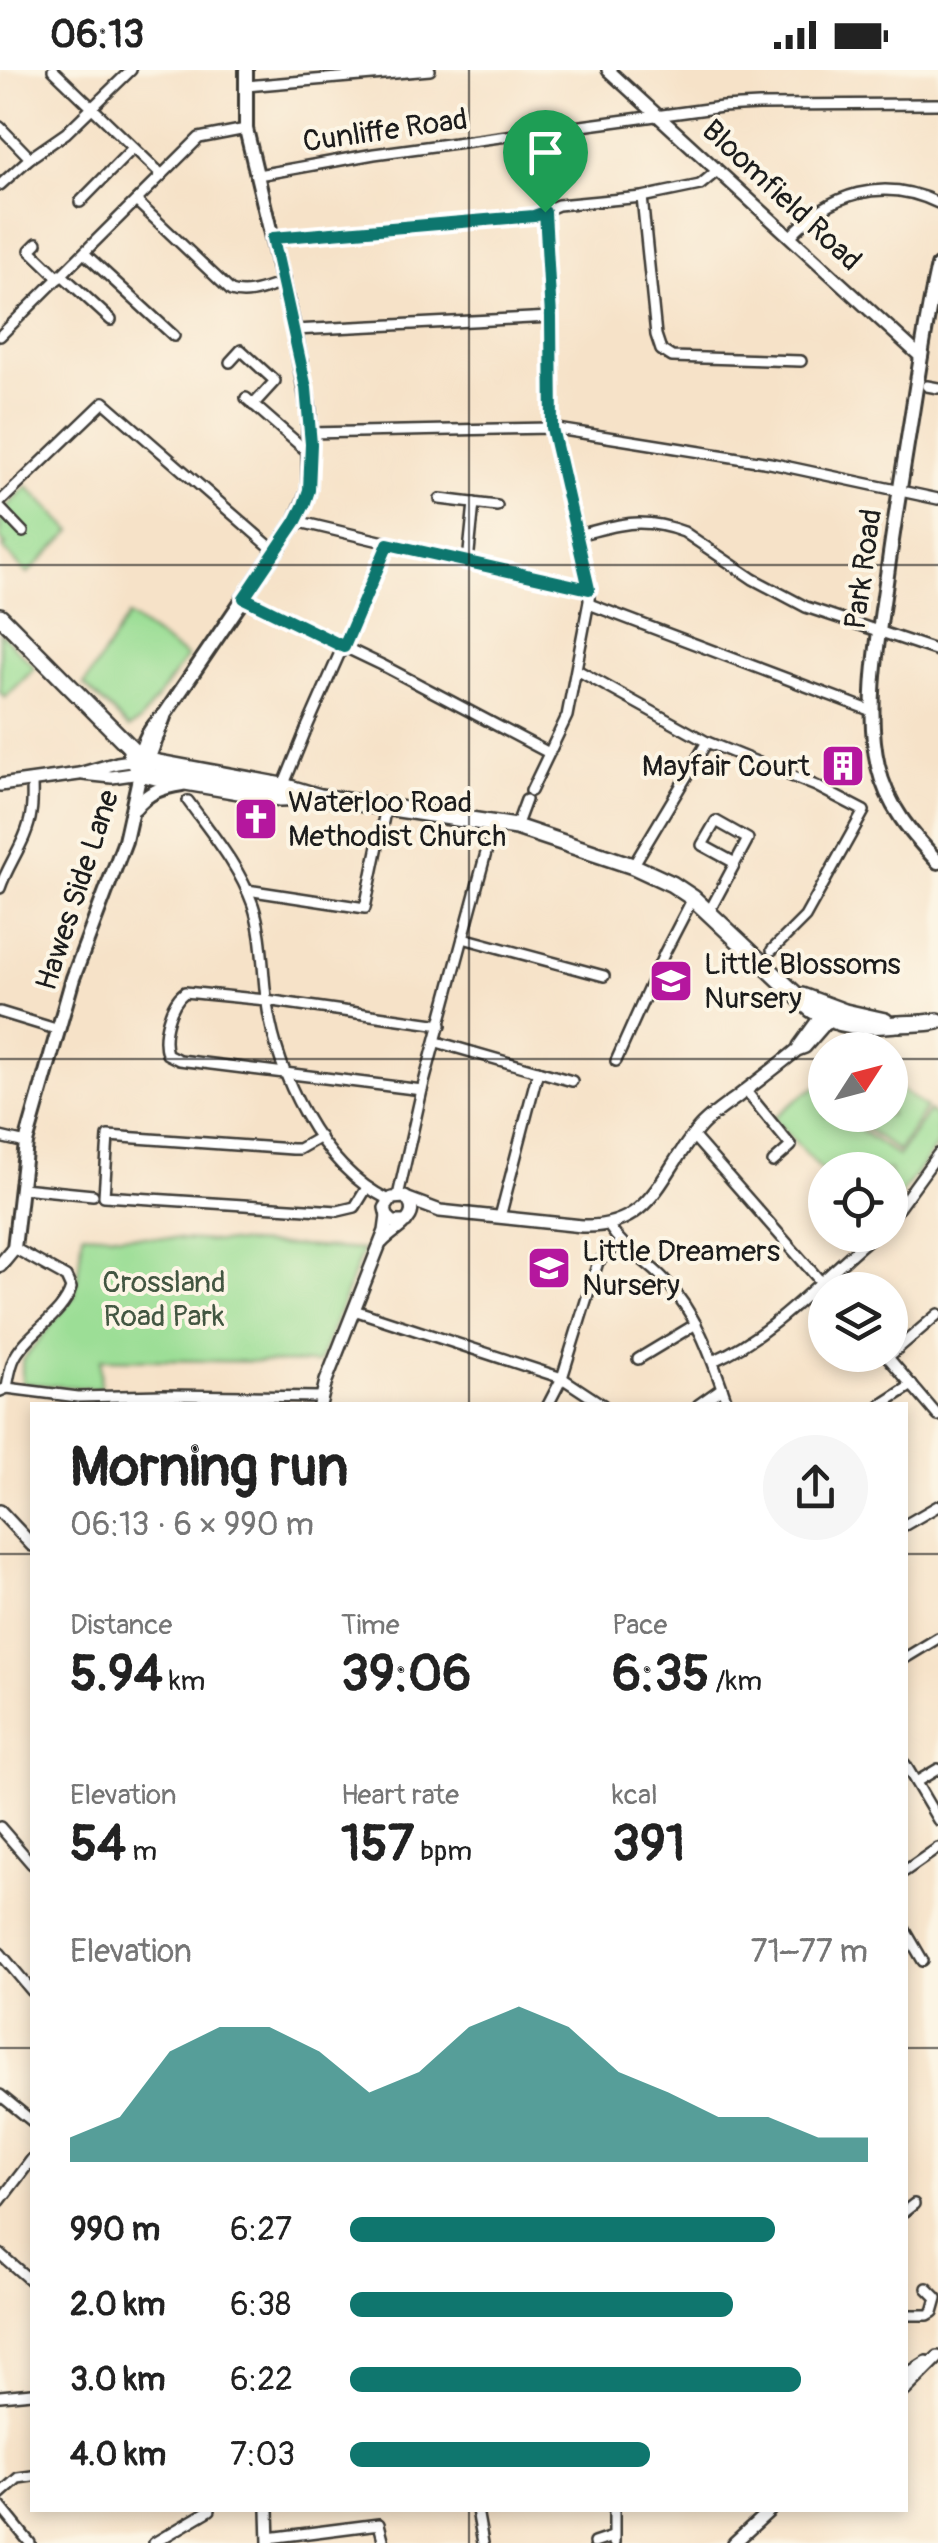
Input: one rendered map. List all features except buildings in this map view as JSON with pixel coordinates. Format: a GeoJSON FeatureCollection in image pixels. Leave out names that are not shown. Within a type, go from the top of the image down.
{"type":"FeatureCollection","features":[{"type":"Feature","properties":{"kind":"highway"},"geometry":{"type":"LineString","coordinates":[[0,616],[127,745],[139,764],[190,783],[320,796],[516,827],[633,866],[672,884],[693,898],[798,995],[829,1013],[860,1027],[938,1021]]}},
{"type":"Feature","properties":{"kind":"highway"},"geometry":{"type":"LineString","coordinates":[[139,764],[282,792]]}},
{"type":"Feature","properties":{"kind":"main road","name":"Hawes Side Lane"},"geometry":{"type":"LineString","coordinates":[[14,1248],[26,1143],[73,978],[125,841],[139,764],[150,755],[165,714],[296,521],[309,490],[306,388],[246,129],[246,70]]}},
{"type":"Feature","properties":{"kind":"main road","name":"Park Road"},"geometry":{"type":"LineString","coordinates":[[938,266],[899,491],[872,711],[877,765],[888,800],[938,862]]}},
{"type":"Feature","properties":{"kind":"main road"},"geometry":{"type":"LineString","coordinates":[[132,811],[156,790],[190,783]]}},
{"type":"Feature","properties":{"kind":"main road"},"geometry":{"type":"LineString","coordinates":[[0,1265],[14,1248]]}},
{"type":"Feature","properties":{"kind":"street"},"geometry":{"type":"LineString","coordinates":[[53,70],[162,175]]}},
{"type":"Feature","properties":{"kind":"street"},"geometry":{"type":"LineString","coordinates":[[0,185],[66,133],[132,70]]}},
{"type":"Feature","properties":{"kind":"street"},"geometry":{"type":"LineString","coordinates":[[246,86],[430,70]]}},
{"type":"Feature","properties":{"kind":"street","name":"Bloomfield Road"},"geometry":{"type":"LineString","coordinates":[[608,70],[921,358]]}},
{"type":"Feature","properties":{"kind":"street","name":"Cunliffe Road"},"geometry":{"type":"LineString","coordinates":[[258,175],[374,154],[758,105],[938,104]]}},
{"type":"Feature","properties":{"kind":"street"},"geometry":{"type":"LineString","coordinates":[[0,127],[30,158]]}},
{"type":"Feature","properties":{"kind":"street"},"geometry":{"type":"LineString","coordinates":[[0,336],[199,138],[246,129]]}},
{"type":"Feature","properties":{"kind":"street"},"geometry":{"type":"LineString","coordinates":[[80,202],[133,148]]}},
{"type":"Feature","properties":{"kind":"street"},"geometry":{"type":"LineString","coordinates":[[273,238],[534,216],[558,205],[642,197],[700,185],[717,171]]}},
{"type":"Feature","properties":{"kind":"street"},"geometry":{"type":"LineString","coordinates":[[790,237],[815,214],[853,194],[896,190],[938,203]]}},
{"type":"Feature","properties":{"kind":"street"},"geometry":{"type":"LineString","coordinates":[[642,197],[656,336],[661,350],[672,356],[801,362]]}},
{"type":"Feature","properties":{"kind":"street"},"geometry":{"type":"LineString","coordinates":[[136,201],[231,291],[250,293],[283,284]]}},
{"type":"Feature","properties":{"kind":"street"},"geometry":{"type":"LineString","coordinates":[[516,827],[567,716],[589,604],[578,535],[552,428],[545,212]]}},
{"type":"Feature","properties":{"kind":"street"},"geometry":{"type":"LineString","coordinates":[[37,243],[30,250],[111,320]]}},
{"type":"Feature","properties":{"kind":"street"},"geometry":{"type":"LineString","coordinates":[[84,253],[174,336]]}},
{"type":"Feature","properties":{"kind":"street"},"geometry":{"type":"LineString","coordinates":[[294,330],[551,317]]}},
{"type":"Feature","properties":{"kind":"street"},"geometry":{"type":"LineString","coordinates":[[230,362],[241,350],[275,381],[249,401],[310,454]]}},
{"type":"Feature","properties":{"kind":"street"},"geometry":{"type":"LineString","coordinates":[[23,532],[0,505],[104,402],[276,550]]}},
{"type":"Feature","properties":{"kind":"street"},"geometry":{"type":"LineString","coordinates":[[310,434],[552,428],[770,463],[938,499]]}},
{"type":"Feature","properties":{"kind":"street"},"geometry":{"type":"LineString","coordinates":[[440,499],[497,506]]}},
{"type":"Feature","properties":{"kind":"street"},"geometry":{"type":"LineString","coordinates":[[468,562],[474,503]]}},
{"type":"Feature","properties":{"kind":"street"},"geometry":{"type":"LineString","coordinates":[[296,521],[589,589]]}},
{"type":"Feature","properties":{"kind":"street"},"geometry":{"type":"LineString","coordinates":[[578,535],[626,522],[671,527],[806,607],[938,651]]}},
{"type":"Feature","properties":{"kind":"street"},"geometry":{"type":"LineString","coordinates":[[282,792],[388,544]]}},
{"type":"Feature","properties":{"kind":"street"},"geometry":{"type":"LineString","coordinates":[[244,598],[549,753]]}},
{"type":"Feature","properties":{"kind":"street"},"geometry":{"type":"LineString","coordinates":[[589,604],[872,711]]}},
{"type":"Feature","properties":{"kind":"street"},"geometry":{"type":"LineString","coordinates":[[577,670],[707,742],[816,786],[864,811],[805,917],[772,950]]}},
{"type":"Feature","properties":{"kind":"street"},"geometry":{"type":"LineString","coordinates":[[633,866],[707,742]]}},
{"type":"Feature","properties":{"kind":"street"},"geometry":{"type":"LineString","coordinates":[[0,784],[79,774],[112,777],[139,764]]}},
{"type":"Feature","properties":{"kind":"street"},"geometry":{"type":"LineString","coordinates":[[0,888],[28,826],[32,780]]}},
{"type":"Feature","properties":{"kind":"street"},"geometry":{"type":"LineString","coordinates":[[188,801],[247,890],[259,930],[266,1000],[294,1096],[320,1137],[366,1189],[440,1211],[582,1226],[608,1225],[632,1216],[661,1186],[693,1136],[713,1115],[805,1047],[829,1013]]}},
{"type":"Feature","properties":{"kind":"street"},"geometry":{"type":"LineString","coordinates":[[247,890],[366,908],[386,806]]}},
{"type":"Feature","properties":{"kind":"street"},"geometry":{"type":"LineString","coordinates":[[708,912],[735,863],[748,839],[716,821],[702,844],[735,863]]}},
{"type":"Feature","properties":{"kind":"street"},"geometry":{"type":"LineString","coordinates":[[14,1248],[66,1277],[71,1288],[64,1303],[12,1361],[3,1390],[161,1400],[321,1401],[385,1231],[385,1208],[398,1198],[422,1090],[494,823]]}},
{"type":"Feature","properties":{"kind":"street"},"geometry":{"type":"LineString","coordinates":[[616,1061],[693,898]]}},
{"type":"Feature","properties":{"kind":"street"},"geometry":{"type":"LineString","coordinates":[[463,938],[604,976]]}},
{"type":"Feature","properties":{"kind":"street"},"geometry":{"type":"LineString","coordinates":[[422,1090],[174,1058],[164,1042],[174,1004],[185,992],[441,1025]]}},
{"type":"Feature","properties":{"kind":"street"},"geometry":{"type":"LineString","coordinates":[[0,1012],[59,1030]]}},
{"type":"Feature","properties":{"kind":"street"},"geometry":{"type":"LineString","coordinates":[[437,1042],[572,1082]]}},
{"type":"Feature","properties":{"kind":"street"},"geometry":{"type":"LineString","coordinates":[[500,1217],[538,1072]]}},
{"type":"Feature","properties":{"kind":"street"},"geometry":{"type":"LineString","coordinates":[[746,1090],[792,1146],[773,1162]]}},
{"type":"Feature","properties":{"kind":"street"},"geometry":{"type":"LineString","coordinates":[[98,1196],[108,1136],[292,1150],[320,1137]]}},
{"type":"Feature","properties":{"kind":"street"},"geometry":{"type":"LineString","coordinates":[[693,1136],[812,1272]]}},
{"type":"Feature","properties":{"kind":"street"},"geometry":{"type":"LineString","coordinates":[[0,1137],[26,1143]]}},
{"type":"Feature","properties":{"kind":"street"},"geometry":{"type":"LineString","coordinates":[[908,1195],[938,1154]]}},
{"type":"Feature","properties":{"kind":"street"},"geometry":{"type":"LineString","coordinates":[[22,1188],[310,1210],[355,1207],[366,1189]]}},
{"type":"Feature","properties":{"kind":"street"},"geometry":{"type":"LineString","coordinates":[[377,1250],[407,1220],[412,1206],[398,1198]]}},
{"type":"Feature","properties":{"kind":"street"},"geometry":{"type":"LineString","coordinates":[[387,1216],[397,1223],[440,1211]]}},
{"type":"Feature","properties":{"kind":"street"},"geometry":{"type":"LineString","coordinates":[[608,1225],[620,1243],[660,1276],[687,1308],[727,1402]]}},
{"type":"Feature","properties":{"kind":"street"},"geometry":{"type":"LineString","coordinates":[[550,1402],[562,1378],[598,1262],[620,1243]]}},
{"type":"Feature","properties":{"kind":"street"},"geometry":{"type":"LineString","coordinates":[[831,1272],[854,1252]]}},
{"type":"Feature","properties":{"kind":"street"},"geometry":{"type":"LineString","coordinates":[[712,1362],[738,1350],[808,1291]]}},
{"type":"Feature","properties":{"kind":"street"},"geometry":{"type":"LineString","coordinates":[[354,1310],[562,1378],[598,1402]]}},
{"type":"Feature","properties":{"kind":"street"},"geometry":{"type":"LineString","coordinates":[[908,1339],[938,1314]]}},
{"type":"Feature","properties":{"kind":"street"},"geometry":{"type":"LineString","coordinates":[[638,1359],[696,1324]]}},
{"type":"Feature","properties":{"kind":"street"},"geometry":{"type":"LineString","coordinates":[[900,1372],[938,1416]]}},
{"type":"Feature","properties":{"kind":"street"},"geometry":{"type":"LineString","coordinates":[[886,1402],[912,1386]]}},
{"type":"Feature","properties":{"kind":"street"},"geometry":{"type":"LineString","coordinates":[[702,1402],[722,1388]]}},
{"type":"Feature","properties":{"kind":"street"},"geometry":{"type":"LineString","coordinates":[[908,1524],[938,1506]]}},
{"type":"Feature","properties":{"kind":"street"},"geometry":{"type":"LineString","coordinates":[[0,1511],[30,1542]]}},
{"type":"Feature","properties":{"kind":"street"},"geometry":{"type":"LineString","coordinates":[[908,1656],[938,1638]]}},
{"type":"Feature","properties":{"kind":"street"},"geometry":{"type":"LineString","coordinates":[[908,1769],[938,1820]]}},
{"type":"Feature","properties":{"kind":"street"},"geometry":{"type":"LineString","coordinates":[[916,1782],[938,1769]]}},
{"type":"Feature","properties":{"kind":"street"},"geometry":{"type":"LineString","coordinates":[[0,1827],[30,1862]]}},
{"type":"Feature","properties":{"kind":"street"},"geometry":{"type":"LineString","coordinates":[[908,1869],[938,1848]]}},
{"type":"Feature","properties":{"kind":"street"},"geometry":{"type":"LineString","coordinates":[[908,1935],[921,1957],[908,1960]]}},
{"type":"Feature","properties":{"kind":"street"},"geometry":{"type":"LineString","coordinates":[[0,1953],[30,1986]]}},
{"type":"Feature","properties":{"kind":"street"},"geometry":{"type":"LineString","coordinates":[[0,2095],[30,2119]]}},
{"type":"Feature","properties":{"kind":"street"},"geometry":{"type":"LineString","coordinates":[[0,2201],[30,2167]]}},
{"type":"Feature","properties":{"kind":"street"},"geometry":{"type":"LineString","coordinates":[[908,2208],[914,2204]]}},
{"type":"Feature","properties":{"kind":"street"},"geometry":{"type":"LineString","coordinates":[[0,2254],[30,2280]]}},
{"type":"Feature","properties":{"kind":"street"},"geometry":{"type":"LineString","coordinates":[[908,2316],[934,2312],[938,2298],[927,2288]]}},
{"type":"Feature","properties":{"kind":"street"},"geometry":{"type":"LineString","coordinates":[[908,2374],[938,2356]]}},
{"type":"Feature","properties":{"kind":"street"},"geometry":{"type":"LineString","coordinates":[[908,2387],[938,2356]]}},
{"type":"Feature","properties":{"kind":"street"},"geometry":{"type":"LineString","coordinates":[[0,2396],[30,2393]]}},
{"type":"Feature","properties":{"kind":"street"},"geometry":{"type":"LineString","coordinates":[[0,2494],[18,2478],[30,2476]]}},
{"type":"Feature","properties":{"kind":"street"},"geometry":{"type":"LineString","coordinates":[[0,2506],[30,2543]]}},
{"type":"Feature","properties":{"kind":"street"},"geometry":{"type":"LineString","coordinates":[[154,2543],[207,2512]]}},
{"type":"Feature","properties":{"kind":"street"},"geometry":{"type":"LineString","coordinates":[[268,2512],[269,2541],[312,2538],[378,2524]]}},
{"type":"Feature","properties":{"kind":"street"},"geometry":{"type":"LineString","coordinates":[[375,2512],[384,2543]]}},
{"type":"Feature","properties":{"kind":"street"},"geometry":{"type":"LineString","coordinates":[[477,2512],[483,2543]]}},
{"type":"Feature","properties":{"kind":"street"},"geometry":{"type":"LineString","coordinates":[[594,2543],[613,2540],[614,2512]]}},
{"type":"Feature","properties":{"kind":"street"},"geometry":{"type":"LineString","coordinates":[[734,2543],[768,2512]]}},
{"type":"Feature","properties":{"kind":"green space"},"geometry":{"type":"Polygon","coordinates":[[[27,486],[72,531],[27,574],[3,548],[6,545],[0,539],[0,514],[27,486]]]}},
{"type":"Feature","properties":{"kind":"green space"},"geometry":{"type":"Polygon","coordinates":[[[128,616],[187,657],[140,721],[129,728],[84,685],[128,616]]]}},
{"type":"Feature","properties":{"kind":"green space"},"geometry":{"type":"Polygon","coordinates":[[[0,632],[35,668],[5,698],[0,692],[0,632]]]}},
{"type":"Feature","properties":{"kind":"green space"},"geometry":{"type":"Polygon","coordinates":[[[808,1092],[808,1132],[863,1132],[892,1152],[808,1152],[808,1156],[773,1118],[808,1092]]]}},
{"type":"Feature","properties":{"kind":"green space"},"geometry":{"type":"Polygon","coordinates":[[[908,1095],[926,1108],[898,1151],[871,1132],[908,1132],[908,1095]]]}},
{"type":"Feature","properties":{"kind":"green space"},"geometry":{"type":"Polygon","coordinates":[[[929,1111],[938,1119],[938,1144],[908,1185],[908,1152],[901,1152],[929,1111]]]}},
{"type":"Feature","properties":{"kind":"green space","name":"Crossland Road Park"},"geometry":{"type":"Polygon","coordinates":[[[83,1233],[363,1250],[319,1363],[101,1359],[100,1389],[22,1383],[22,1361],[75,1295],[83,1233]]]}},
{"type":"Feature","properties":{"kind":"place","name":"Mayfair Court"},"geometry":{"type":"Point","coordinates":[843,766]}},
{"type":"Feature","properties":{"kind":"place","name":"Waterloo Road Methodist Church"},"geometry":{"type":"Point","coordinates":[256,819]}},
{"type":"Feature","properties":{"kind":"place","name":"Little Blossoms Nursery"},"geometry":{"type":"Point","coordinates":[671,981]}},
{"type":"Feature","properties":{"kind":"place","name":"Little Dreamers Nursery"},"geometry":{"type":"Point","coordinates":[549,1268]}},
{"type":"Feature","properties":{"kind":"route"},"geometry":{"type":"LineString","coordinates":[[545,212],[552,428],[589,589],[388,544],[344,647],[244,598],[296,521],[309,490],[310,410],[273,238],[545,212]]}}]}
